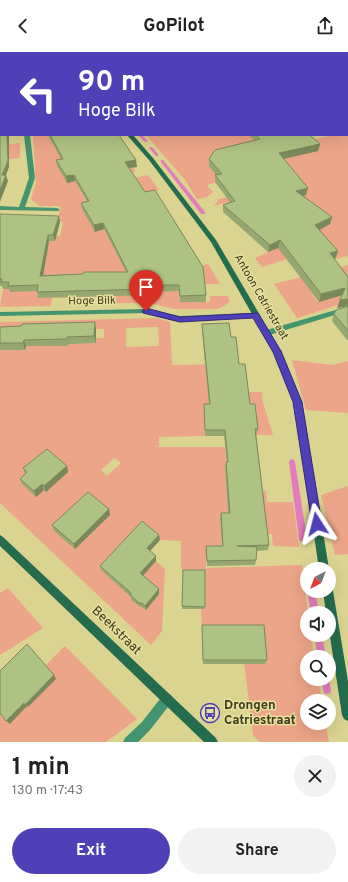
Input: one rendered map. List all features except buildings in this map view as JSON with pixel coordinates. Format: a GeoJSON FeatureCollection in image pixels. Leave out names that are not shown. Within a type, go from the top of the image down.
{"type":"FeatureCollection","features":[{"type":"Feature","properties":{"kind":"main road","name":"Antoon Catriestraat"},"geometry":{"type":"LineString","coordinates":[[131,136],[151,159],[214,241],[277,351],[298,402],[323,562]]}},
{"type":"Feature","properties":{"kind":"main road","name":"Beekstraat"},"geometry":{"type":"LineString","coordinates":[[0,540],[212,742]]}},
{"type":"Feature","properties":{"kind":"main road"},"geometry":{"type":"LineString","coordinates":[[329,598],[348,715]]}},
{"type":"Feature","properties":{"kind":"street"},"geometry":{"type":"LineString","coordinates":[[21,209],[32,178],[27,136]]}},
{"type":"Feature","properties":{"kind":"street"},"geometry":{"type":"LineString","coordinates":[[0,208],[57,210]]}},
{"type":"Feature","properties":{"kind":"street"},"geometry":{"type":"LineString","coordinates":[[266,333],[348,309]]}},
{"type":"Feature","properties":{"kind":"street","name":"Hoge Bilk"},"geometry":{"type":"LineString","coordinates":[[0,314],[146,311],[180,319],[255,315]]}},
{"type":"Feature","properties":{"kind":"street"},"geometry":{"type":"LineString","coordinates":[[129,742],[146,726],[167,699]]}},
{"type":"Feature","properties":{"kind":"shaded area"},"geometry":{"type":"Polygon","coordinates":[[[33,136],[117,136],[110,172],[133,167],[136,172],[77,184],[80,190],[148,175],[159,190],[111,201],[164,275],[208,264],[220,284],[204,284],[179,291],[180,302],[210,302],[210,296],[228,296],[230,302],[218,309],[174,309],[154,304],[152,292],[140,293],[140,303],[98,303],[98,297],[119,296],[39,298],[52,298],[51,306],[0,307],[3,289],[11,289],[0,238],[55,241],[56,236],[60,236],[63,222],[58,222],[60,206],[39,206],[31,199],[36,183],[33,136]]]}},
{"type":"Feature","properties":{"kind":"shaded area"},"geometry":{"type":"Polygon","coordinates":[[[147,136],[269,136],[291,145],[329,136],[348,136],[348,256],[335,259],[284,255],[287,259],[262,267],[255,258],[277,248],[224,203],[214,206],[219,199],[288,184],[221,181],[207,185],[213,192],[207,197],[197,199],[186,181],[147,136]]]}},
{"type":"Feature","properties":{"kind":"shaded area"},"geometry":{"type":"Polygon","coordinates":[[[20,143],[20,158],[9,159],[0,145],[20,143]]]}},
{"type":"Feature","properties":{"kind":"shaded area"},"geometry":{"type":"Polygon","coordinates":[[[348,265],[348,287],[312,294],[318,302],[348,294],[348,302],[297,318],[274,284],[348,265]]]}},
{"type":"Feature","properties":{"kind":"shaded area"},"geometry":{"type":"Polygon","coordinates":[[[156,318],[170,322],[172,365],[243,364],[247,392],[262,392],[262,399],[273,435],[256,435],[253,410],[204,410],[205,436],[159,437],[159,446],[155,447],[255,447],[225,468],[227,491],[266,491],[267,502],[293,502],[299,547],[273,546],[272,534],[266,534],[220,519],[222,552],[206,551],[206,568],[300,565],[300,598],[306,598],[307,606],[300,606],[300,642],[312,642],[313,650],[300,650],[300,686],[319,686],[321,694],[300,694],[300,730],[326,730],[329,742],[260,742],[253,735],[244,663],[202,629],[201,609],[205,609],[204,573],[183,572],[181,568],[181,541],[160,540],[143,527],[131,598],[139,607],[142,607],[141,578],[156,561],[165,569],[162,631],[151,645],[0,503],[0,322],[156,318]],[[158,327],[126,328],[126,347],[159,346],[158,327]],[[68,329],[95,343],[96,338],[104,338],[104,329],[68,329]],[[114,458],[101,470],[107,476],[121,463],[114,458]]]}},
{"type":"Feature","properties":{"kind":"shaded area"},"geometry":{"type":"Polygon","coordinates":[[[292,360],[333,365],[348,361],[348,413],[306,410],[292,360]]]}},
{"type":"Feature","properties":{"kind":"shaded area"},"geometry":{"type":"Polygon","coordinates":[[[348,486],[348,554],[335,555],[321,495],[348,486]]]}},
{"type":"Feature","properties":{"kind":"shaded area"},"geometry":{"type":"Polygon","coordinates":[[[8,588],[43,628],[0,655],[0,593],[8,588]]]}},
{"type":"Feature","properties":{"kind":"shaded area"},"geometry":{"type":"Polygon","coordinates":[[[65,646],[137,719],[106,742],[0,742],[0,711],[65,646]]]}},
{"type":"Feature","properties":{"kind":"waterway"},"geometry":{"type":"LineString","coordinates":[[141,136],[146,141]]}},
{"type":"Feature","properties":{"kind":"waterway"},"geometry":{"type":"LineString","coordinates":[[151,148],[157,155]]}},
{"type":"Feature","properties":{"kind":"waterway"},"geometry":{"type":"LineString","coordinates":[[162,161],[203,213]]}},
{"type":"Feature","properties":{"kind":"waterway"},"geometry":{"type":"LineString","coordinates":[[292,462],[303,539]]}},
{"type":"Feature","properties":{"kind":"waterway"},"geometry":{"type":"LineString","coordinates":[[312,598],[314,606]]}},
{"type":"Feature","properties":{"kind":"waterway"},"geometry":{"type":"LineString","coordinates":[[319,642],[321,650]]}},
{"type":"Feature","properties":{"kind":"waterway"},"geometry":{"type":"LineString","coordinates":[[326,686],[327,690]]}},
{"type":"Feature","properties":{"kind":"place","name":"Drongen Catriestraat"},"geometry":{"type":"Point","coordinates":[210,713]}},
{"type":"Feature","properties":{"kind":"route"},"geometry":{"type":"LineString","coordinates":[[146,311],[180,319],[255,315],[277,351],[298,402],[317,524]]}}]}
